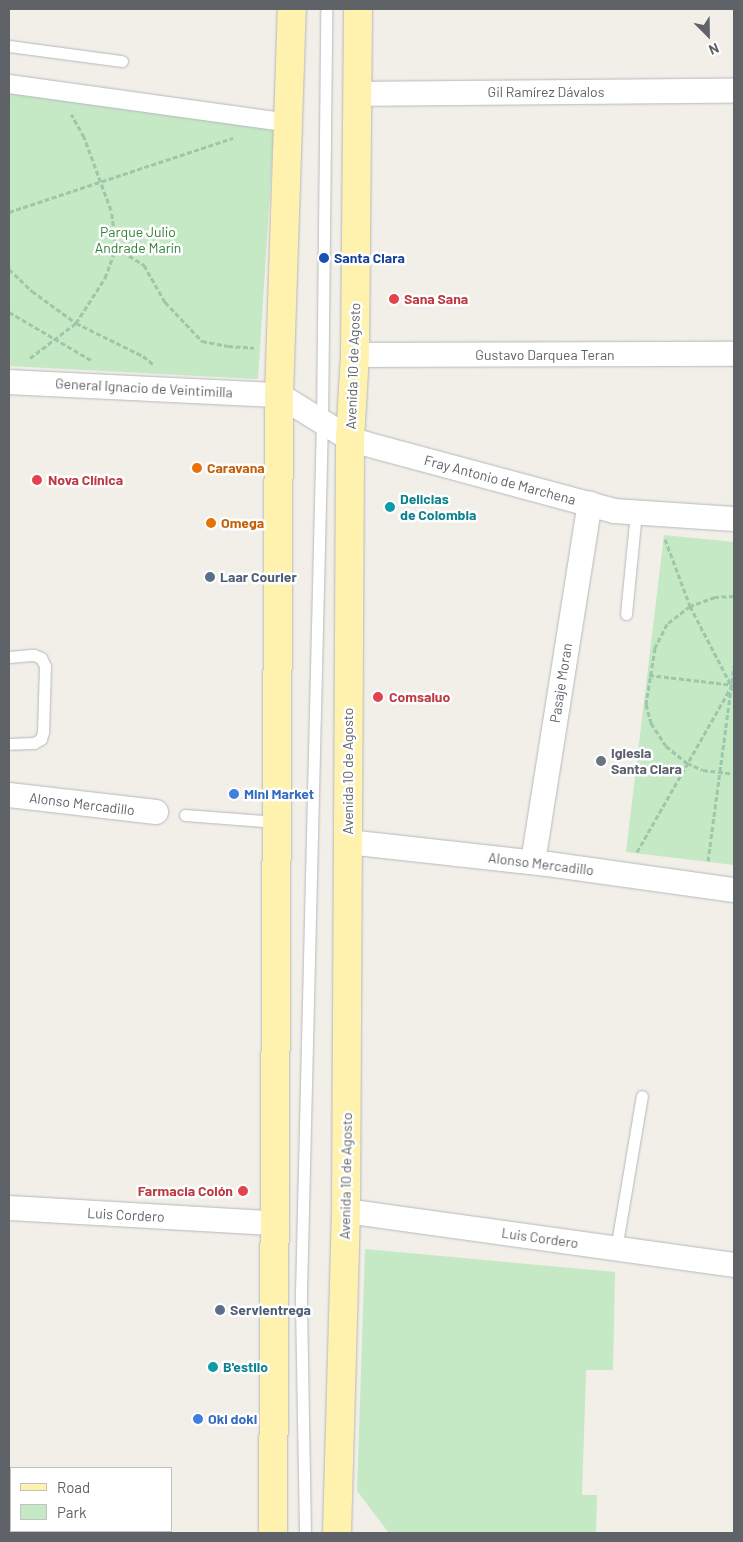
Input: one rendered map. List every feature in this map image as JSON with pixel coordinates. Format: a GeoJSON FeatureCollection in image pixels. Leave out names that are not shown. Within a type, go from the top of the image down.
{"type":"FeatureCollection","features":[{"type":"Feature","properties":{"kind":"main road"},"geometry":{"type":"LineString","coordinates":[[271,1530],[279,395],[277,121],[292,9]]}},
{"type":"Feature","properties":{"kind":"main road","name":"Avenida 10 de Agosto"},"geometry":{"type":"LineString","coordinates":[[337,1533],[346,1211],[350,439],[355,356],[358,9]]}},
{"type":"Feature","properties":{"kind":"main road"},"geometry":{"type":"LineString","coordinates":[[337,1506],[354,1533]]}},
{"type":"Feature","properties":{"kind":"street"},"geometry":{"type":"LineString","coordinates":[[9,84],[58,89],[277,121]]}},
{"type":"Feature","properties":{"kind":"street","name":"Gil Ramírez Dávalos"},"geometry":{"type":"LineString","coordinates":[[358,94],[734,91]]}},
{"type":"Feature","properties":{"kind":"street","name":"Gustavo Darquea Teran"},"geometry":{"type":"LineString","coordinates":[[355,356],[734,354]]}},
{"type":"Feature","properties":{"kind":"street","name":"General Ignacio de Veintimilla"},"geometry":{"type":"LineString","coordinates":[[9,382],[279,395]]}},
{"type":"Feature","properties":{"kind":"street","name":"Fray Antonio de Marchena"},"geometry":{"type":"LineString","coordinates":[[279,395],[350,439],[614,511],[734,519]]}},
{"type":"Feature","properties":{"kind":"street","name":"Pasaje Moran"},"geometry":{"type":"LineString","coordinates":[[532,862],[590,504]]}},
{"type":"Feature","properties":{"kind":"street","name":"Alonso Mercadillo"},"geometry":{"type":"LineString","coordinates":[[9,795],[156,812]]}},
{"type":"Feature","properties":{"kind":"street","name":"Alonso Mercadillo"},"geometry":{"type":"LineString","coordinates":[[348,842],[532,862],[734,890]]}},
{"type":"Feature","properties":{"kind":"street","name":"Luis Cordero"},"geometry":{"type":"LineString","coordinates":[[9,1208],[273,1223]]}},
{"type":"Feature","properties":{"kind":"street","name":"Luis Cordero"},"geometry":{"type":"LineString","coordinates":[[346,1211],[616,1248],[729,1258]]}},
{"type":"Feature","properties":{"kind":"lane"},"geometry":{"type":"LineString","coordinates":[[305,1533],[301,1292],[322,423],[326,9]]}},
{"type":"Feature","properties":{"kind":"lane"},"geometry":{"type":"LineString","coordinates":[[9,46],[122,61]]}},
{"type":"Feature","properties":{"kind":"lane"},"geometry":{"type":"LineString","coordinates":[[626,614],[636,512]]}},
{"type":"Feature","properties":{"kind":"lane"},"geometry":{"type":"LineString","coordinates":[[9,657],[34,655],[42,658],[46,666],[44,732],[41,739],[34,744],[9,744]]}},
{"type":"Feature","properties":{"kind":"lane"},"geometry":{"type":"LineString","coordinates":[[185,815],[277,822]]}},
{"type":"Feature","properties":{"kind":"lane"},"geometry":{"type":"LineString","coordinates":[[616,1248],[642,1096]]}},
{"type":"Feature","properties":{"kind":"path"},"geometry":{"type":"LineString","coordinates":[[28,359],[76,323],[105,278],[116,248],[111,210],[84,137],[58,89]]}},
{"type":"Feature","properties":{"kind":"path"},"geometry":{"type":"LineString","coordinates":[[9,212],[265,128],[277,121]]}},
{"type":"Feature","properties":{"kind":"path"},"geometry":{"type":"LineString","coordinates":[[116,248],[144,265],[165,302],[202,341],[228,346],[262,348]]}},
{"type":"Feature","properties":{"kind":"path"},"geometry":{"type":"LineString","coordinates":[[9,268],[32,291],[76,323],[143,356],[156,366]]}},
{"type":"Feature","properties":{"kind":"path"},"geometry":{"type":"LineString","coordinates":[[9,312],[98,364]]}},
{"type":"Feature","properties":{"kind":"path"},"geometry":{"type":"LineString","coordinates":[[664,535],[690,606],[734,684],[707,867]]}},
{"type":"Feature","properties":{"kind":"path"},"geometry":{"type":"LineString","coordinates":[[734,596],[715,597],[690,606],[667,624],[655,648],[649,675],[646,704],[651,724],[666,746],[687,763],[703,770],[720,774],[734,774]]}},
{"type":"Feature","properties":{"kind":"path"},"geometry":{"type":"LineString","coordinates":[[734,666],[734,690]]}},
{"type":"Feature","properties":{"kind":"path"},"geometry":{"type":"LineString","coordinates":[[649,675],[734,684]]}},
{"type":"Feature","properties":{"kind":"path"},"geometry":{"type":"LineString","coordinates":[[632,859],[734,684]]}},
{"type":"Feature","properties":{"kind":"green space","name":"Parque Julio Andrade Marín"},"geometry":{"type":"Polygon","coordinates":[[[9,84],[274,129],[258,379],[9,366],[9,84]]]}},
{"type":"Feature","properties":{"kind":"green space"},"geometry":{"type":"Polygon","coordinates":[[[664,535],[734,542],[734,865],[626,852],[664,535]]]}},
{"type":"Feature","properties":{"kind":"green space"},"geometry":{"type":"Polygon","coordinates":[[[365,1249],[615,1272],[613,1370],[586,1370],[582,1495],[597,1495],[596,1533],[389,1533],[357,1491],[365,1249]]]}},
{"type":"Feature","properties":{"kind":"place","name":"Santa Clara"},"geometry":{"type":"Point","coordinates":[324,258]}},
{"type":"Feature","properties":{"kind":"place","name":"Sana Sana"},"geometry":{"type":"Point","coordinates":[394,299]}},
{"type":"Feature","properties":{"kind":"place","name":"Caravana"},"geometry":{"type":"Point","coordinates":[197,468]}},
{"type":"Feature","properties":{"kind":"place","name":"Nova Clínica"},"geometry":{"type":"Point","coordinates":[37,480]}},
{"type":"Feature","properties":{"kind":"place","name":"Delicias de Colombia"},"geometry":{"type":"Point","coordinates":[390,507]}},
{"type":"Feature","properties":{"kind":"place","name":"Omega"},"geometry":{"type":"Point","coordinates":[211,523]}},
{"type":"Feature","properties":{"kind":"place","name":"Laar Courier"},"geometry":{"type":"Point","coordinates":[210,577]}},
{"type":"Feature","properties":{"kind":"place","name":"Comsaluo"},"geometry":{"type":"Point","coordinates":[378,697]}},
{"type":"Feature","properties":{"kind":"place","name":"Iglesia Santa Clara"},"geometry":{"type":"Point","coordinates":[601,761]}},
{"type":"Feature","properties":{"kind":"place","name":"Mini Market"},"geometry":{"type":"Point","coordinates":[234,794]}},
{"type":"Feature","properties":{"kind":"place","name":"Farmacia Colón"},"geometry":{"type":"Point","coordinates":[243,1191]}},
{"type":"Feature","properties":{"kind":"place","name":"Servientrega"},"geometry":{"type":"Point","coordinates":[220,1310]}},
{"type":"Feature","properties":{"kind":"place","name":"B'estilo"},"geometry":{"type":"Point","coordinates":[213,1367]}},
{"type":"Feature","properties":{"kind":"place","name":"Oki doki"},"geometry":{"type":"Point","coordinates":[198,1419]}}]}
